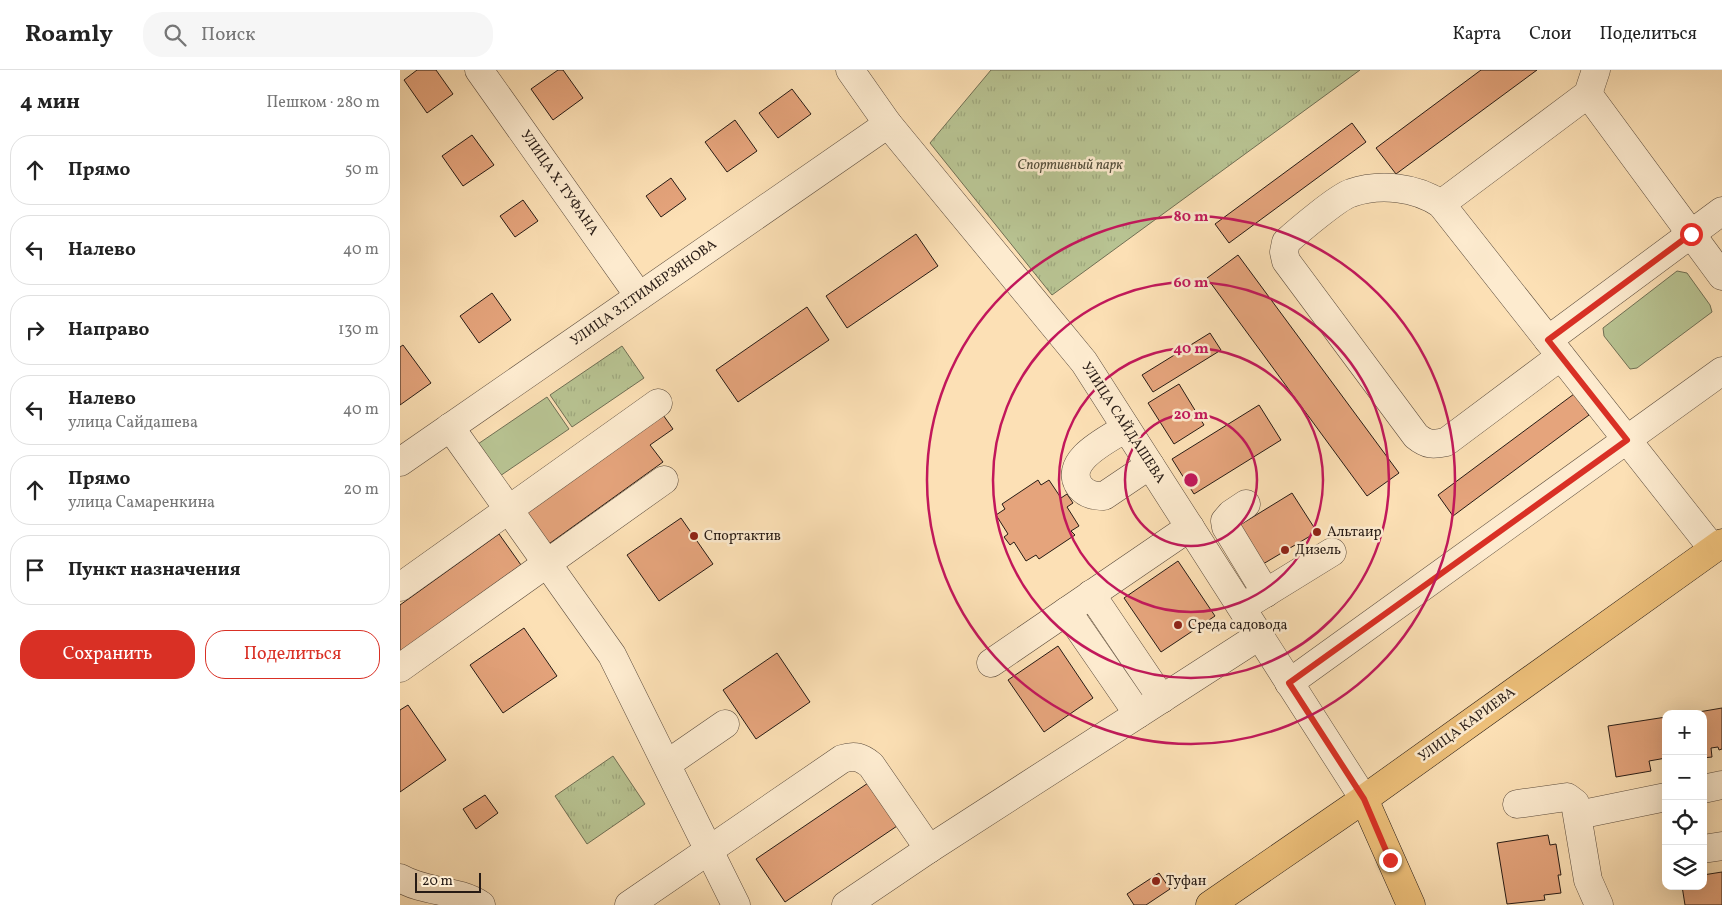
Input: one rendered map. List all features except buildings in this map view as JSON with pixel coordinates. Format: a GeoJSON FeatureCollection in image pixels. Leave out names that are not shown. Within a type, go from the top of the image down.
{"type":"FeatureCollection","features":[{"type":"Feature","properties":{"kind":"main road","name":"УЛИЦА КАРИЕВА"},"geometry":{"type":"LineString","coordinates":[[1210,905],[1364,799],[1717,546]]}},
{"type":"Feature","properties":{"kind":"main road"},"geometry":{"type":"LineString","coordinates":[[1364,799],[1411,905]]}},
{"type":"Feature","properties":{"kind":"street","name":"УЛИЦА Х. ТУФАНА"},"geometry":{"type":"LineString","coordinates":[[479,70],[638,296]]}},
{"type":"Feature","properties":{"kind":"street","name":"УЛИЦА САЙДАШЕВА"},"geometry":{"type":"LineString","coordinates":[[850,70],[888,124],[1084,362],[1364,799]]}},
{"type":"Feature","properties":{"kind":"street"},"geometry":{"type":"LineString","coordinates":[[1441,204],[1592,82],[1691,234],[1722,276]]}},
{"type":"Feature","properties":{"kind":"street","name":"УЛИЦА З.Т.ТИМЕРЗЯНОВА"},"geometry":{"type":"LineString","coordinates":[[400,462],[888,124]]}},
{"type":"Feature","properties":{"kind":"street"},"geometry":{"type":"LineString","coordinates":[[1717,546],[1627,440],[1555,348],[1441,204],[1427,194],[1401,189],[1370,189],[1349,193],[1286,242],[1284,252],[1286,261],[1416,436],[1423,442],[1433,445],[1446,442],[1555,348],[1691,234],[1722,211]]}},
{"type":"Feature","properties":{"kind":"street"},"geometry":{"type":"LineString","coordinates":[[1289,683],[1722,372]]}},
{"type":"Feature","properties":{"kind":"street"},"geometry":{"type":"LineString","coordinates":[[400,587],[658,403]]}},
{"type":"Feature","properties":{"kind":"street"},"geometry":{"type":"LineString","coordinates":[[450,426],[616,662],[736,905]]}},
{"type":"Feature","properties":{"kind":"street"},"geometry":{"type":"LineString","coordinates":[[1126,428],[1080,459],[1076,468],[1076,478],[1080,486],[1086,493],[1104,496],[1150,465]]}},
{"type":"Feature","properties":{"kind":"street"},"geometry":{"type":"LineString","coordinates":[[400,668],[664,480]]}},
{"type":"Feature","properties":{"kind":"street"},"geometry":{"type":"LineString","coordinates":[[1246,504],[1231,514],[1225,521],[1226,527],[1266,593]]}},
{"type":"Feature","properties":{"kind":"street"},"geometry":{"type":"LineString","coordinates":[[991,663],[1190,527]]}},
{"type":"Feature","properties":{"kind":"street"},"geometry":{"type":"LineString","coordinates":[[1242,608],[1332,552]]}},
{"type":"Feature","properties":{"kind":"street"},"geometry":{"type":"LineString","coordinates":[[1091,594],[1162,699]]}},
{"type":"Feature","properties":{"kind":"street"},"geometry":{"type":"LineString","coordinates":[[1067,611],[1138,714]]}},
{"type":"Feature","properties":{"kind":"street"},"geometry":{"type":"LineString","coordinates":[[846,905],[929,849],[1259,636]]}},
{"type":"Feature","properties":{"kind":"street"},"geometry":{"type":"LineString","coordinates":[[667,764],[725,724]]}},
{"type":"Feature","properties":{"kind":"street"},"geometry":{"type":"LineString","coordinates":[[629,905],[842,759],[853,756],[863,758],[871,765],[929,849]]}},
{"type":"Feature","properties":{"kind":"street"},"geometry":{"type":"LineString","coordinates":[[1707,788],[1722,786]]}},
{"type":"Feature","properties":{"kind":"street"},"geometry":{"type":"LineString","coordinates":[[1517,804],[1567,797],[1576,803],[1588,880],[1599,905]]}},
{"type":"Feature","properties":{"kind":"street"},"geometry":{"type":"LineString","coordinates":[[1578,815],[1662,798]]}},
{"type":"Feature","properties":{"kind":"street"},"geometry":{"type":"LineString","coordinates":[[1707,848],[1722,846]]}},
{"type":"Feature","properties":{"kind":"street"},"geometry":{"type":"LineString","coordinates":[[400,878],[410,884],[460,896],[481,905]]}},
{"type":"Feature","properties":{"kind":"green space","name":"Спортивный парк"},"geometry":{"type":"Polygon","coordinates":[[[991,70],[1360,70],[1052,295],[930,143],[991,70]]]}},
{"type":"Feature","properties":{"kind":"green space"},"geometry":{"type":"Polygon","coordinates":[[[1677,271],[1687,273],[1710,305],[1712,312],[1637,368],[1630,369],[1604,336],[1603,328],[1677,271]]]}},
{"type":"Feature","properties":{"kind":"green space"},"geometry":{"type":"Polygon","coordinates":[[[622,346],[644,378],[572,427],[550,395],[622,346]]]}},
{"type":"Feature","properties":{"kind":"green space"},"geometry":{"type":"Polygon","coordinates":[[[547,397],[569,429],[497,478],[475,446],[547,397]]]}},
{"type":"Feature","properties":{"kind":"green space"},"geometry":{"type":"Polygon","coordinates":[[[613,756],[645,804],[587,844],[555,796],[613,756]]]}},
{"type":"Feature","properties":{"kind":"place","name":"Альтаир"},"geometry":{"type":"Point","coordinates":[1317,532]}},
{"type":"Feature","properties":{"kind":"place","name":"Спортактив"},"geometry":{"type":"Point","coordinates":[694,536]}},
{"type":"Feature","properties":{"kind":"place","name":"Дизель"},"geometry":{"type":"Point","coordinates":[1285,550]}},
{"type":"Feature","properties":{"kind":"place","name":"Среда садовода"},"geometry":{"type":"Point","coordinates":[1178,625]}},
{"type":"Feature","properties":{"kind":"place","name":"Туфан"},"geometry":{"type":"Point","coordinates":[1156,881]}},
{"type":"Feature","properties":{"kind":"route"},"geometry":{"type":"LineString","coordinates":[[1390,860],[1364,799],[1289,683],[1627,440],[1548,340],[1691,234]]}}]}
